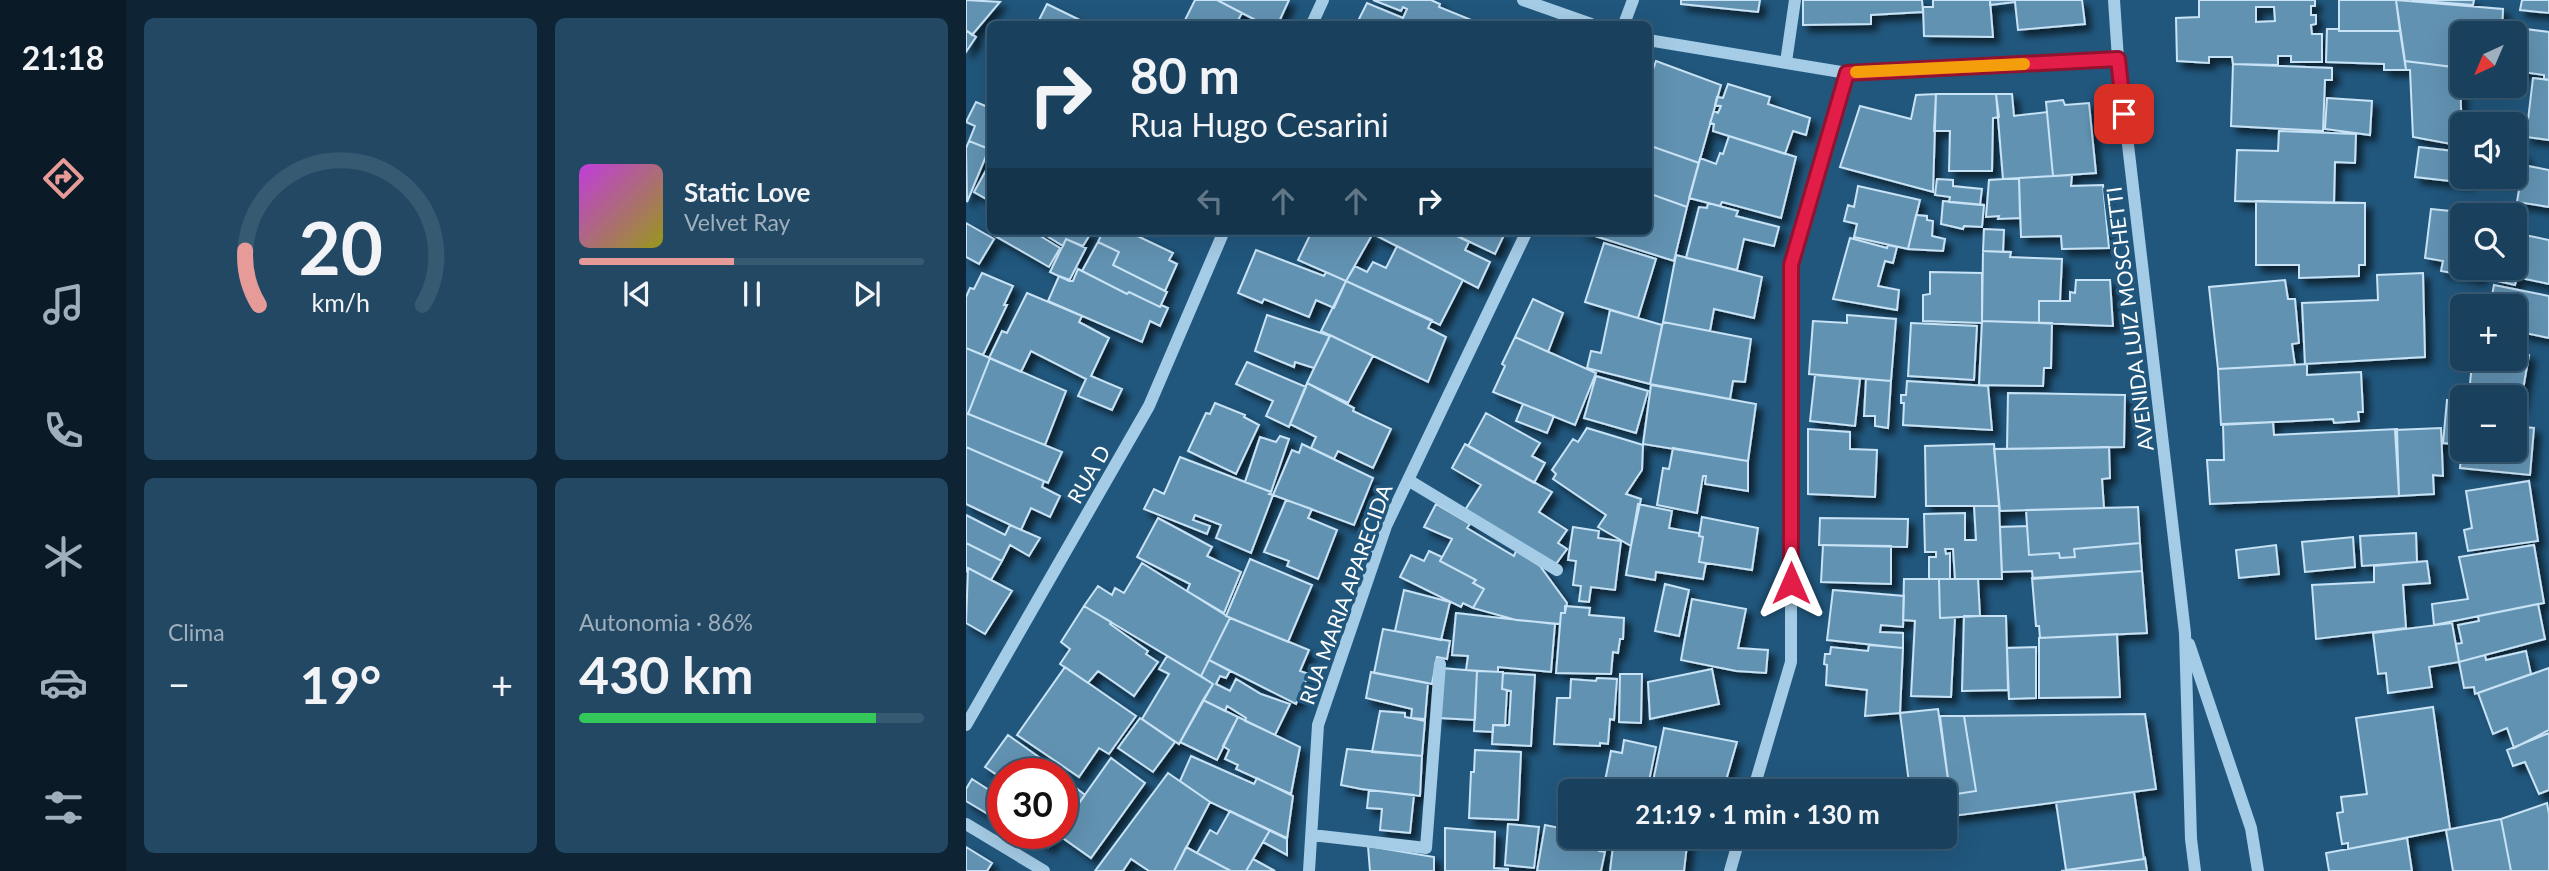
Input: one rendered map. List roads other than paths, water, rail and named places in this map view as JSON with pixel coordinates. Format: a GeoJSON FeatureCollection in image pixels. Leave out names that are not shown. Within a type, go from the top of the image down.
{"type":"FeatureCollection","features":[{"type":"Feature","properties":{"kind":"street"},"geometry":{"type":"LineString","coordinates":[[1313,21],[1323,0]]}},
{"type":"Feature","properties":{"kind":"street"},"geometry":{"type":"LineString","coordinates":[[1523,0],[1582,21]]}},
{"type":"Feature","properties":{"kind":"street"},"geometry":{"type":"LineString","coordinates":[[1625,21],[1633,0]]}},
{"type":"Feature","properties":{"kind":"street"},"geometry":{"type":"LineString","coordinates":[[1787,62],[1795,0]]}},
{"type":"Feature","properties":{"kind":"street","name":"AVENIDA LUIZ MOSCHETTI"},"geometry":{"type":"LineString","coordinates":[[2114,0],[2118,59],[2185,633],[2194,871]]}},
{"type":"Feature","properties":{"kind":"street"},"geometry":{"type":"LineString","coordinates":[[1652,41],[1847,73],[2118,59]]}},
{"type":"Feature","properties":{"kind":"street"},"geometry":{"type":"LineString","coordinates":[[1757,779],[1791,662],[1791,265],[1847,73]]}},
{"type":"Feature","properties":{"kind":"street","name":"RUA D"},"geometry":{"type":"LineString","coordinates":[[968,716],[1149,406],[1222,235]]}},
{"type":"Feature","properties":{"kind":"street","name":"RUA MARIA APARECIDA"},"geometry":{"type":"LineString","coordinates":[[1309,871],[1318,724],[1386,526],[1525,235]]}},
{"type":"Feature","properties":{"kind":"street"},"geometry":{"type":"LineString","coordinates":[[1408,480],[1557,570]]}},
{"type":"Feature","properties":{"kind":"street","name":"AVENIDA LUIZ MOSCHETTI"},"geometry":{"type":"LineString","coordinates":[[2185,633],[2251,828],[2258,871]]}},
{"type":"Feature","properties":{"kind":"street"},"geometry":{"type":"LineString","coordinates":[[1312,835],[1426,848],[1440,664]]}},
{"type":"Feature","properties":{"kind":"street"},"geometry":{"type":"LineString","coordinates":[[966,824],[1044,871]]}},
{"type":"Feature","properties":{"kind":"street"},"geometry":{"type":"LineString","coordinates":[[1730,871],[1736,849]]}}]}
